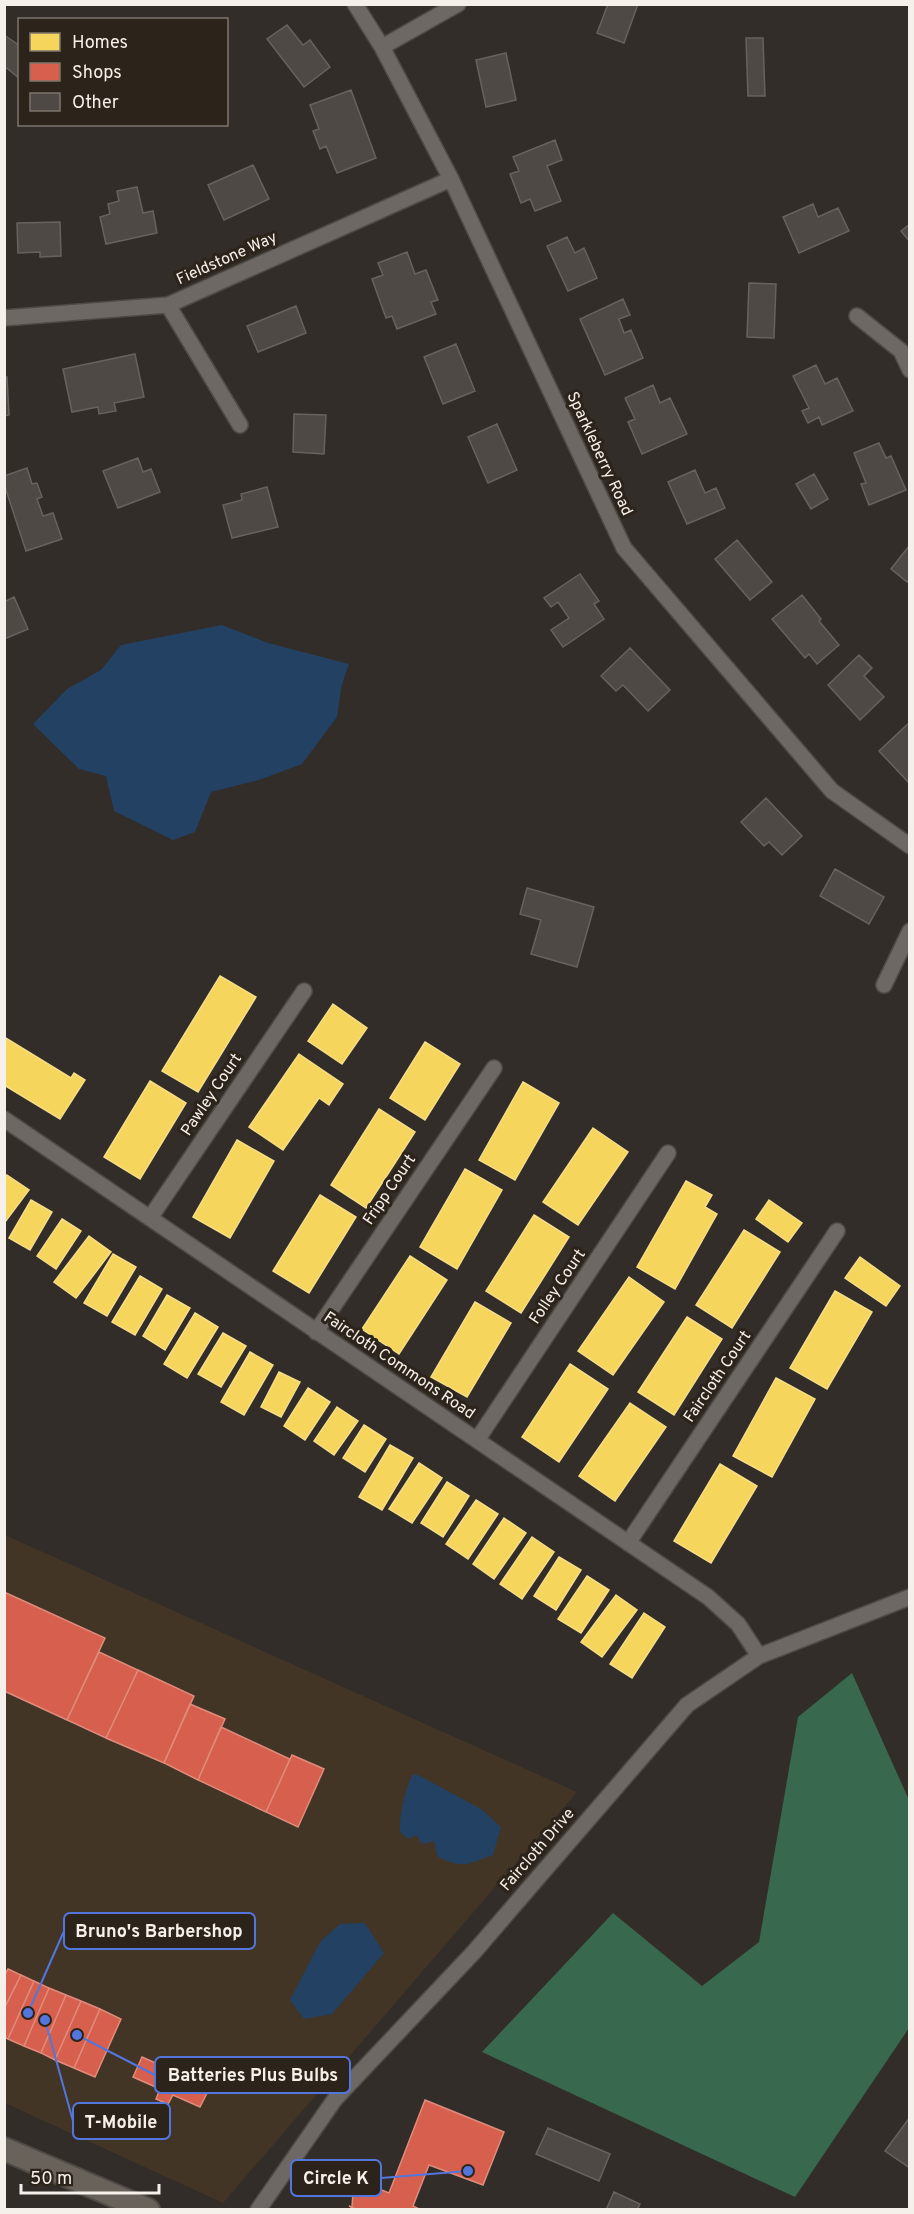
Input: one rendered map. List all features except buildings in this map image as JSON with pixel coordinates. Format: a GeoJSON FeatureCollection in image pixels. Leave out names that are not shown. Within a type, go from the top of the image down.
{"type":"FeatureCollection","features":[{"type":"Feature","properties":{"kind":"main road"},"geometry":{"type":"LineString","coordinates":[[4,2149],[148,2210]]}},
{"type":"Feature","properties":{"kind":"street","name":"Sparkleberry Road"},"geometry":{"type":"LineString","coordinates":[[355,4],[382,47],[451,179],[624,548],[832,791],[909,846]]}},
{"type":"Feature","properties":{"kind":"street"},"geometry":{"type":"LineString","coordinates":[[382,47],[458,4]]}},
{"type":"Feature","properties":{"kind":"street","name":"Fieldstone Way"},"geometry":{"type":"LineString","coordinates":[[4,318],[168,305],[451,179]]}},
{"type":"Feature","properties":{"kind":"street"},"geometry":{"type":"LineString","coordinates":[[168,305],[240,425]]}},
{"type":"Feature","properties":{"kind":"street"},"geometry":{"type":"LineString","coordinates":[[857,316],[901,351],[909,370]]}},
{"type":"Feature","properties":{"kind":"street"},"geometry":{"type":"LineString","coordinates":[[884,985],[909,931]]}},
{"type":"Feature","properties":{"kind":"street","name":"Pawley Court"},"geometry":{"type":"LineString","coordinates":[[150,1218],[304,991]]}},
{"type":"Feature","properties":{"kind":"street","name":"Fripp Court"},"geometry":{"type":"LineString","coordinates":[[316,1332],[494,1068]]}},
{"type":"Feature","properties":{"kind":"street","name":"Faircloth Commons Road"},"geometry":{"type":"LineString","coordinates":[[4,1119],[728,1613],[759,1656]]}},
{"type":"Feature","properties":{"kind":"street","name":"Folley Court"},"geometry":{"type":"LineString","coordinates":[[477,1440],[668,1153]]}},
{"type":"Feature","properties":{"kind":"street","name":"Faircloth Court"},"geometry":{"type":"LineString","coordinates":[[628,1543],[837,1231]]}},
{"type":"Feature","properties":{"kind":"street","name":"Faircloth Drive"},"geometry":{"type":"LineString","coordinates":[[258,2210],[335,2099],[474,1952],[687,1706],[759,1656],[909,1597]]}},
{"type":"Feature","properties":{"kind":"shaded area"},"geometry":{"type":"Polygon","coordinates":[[[5,1535],[577,1792],[223,2203],[5,2103],[5,1535]]]}},
{"type":"Feature","properties":{"kind":"green space"},"geometry":{"type":"Polygon","coordinates":[[[852,1673],[909,1800],[909,2028],[795,2197],[482,2052],[613,1913],[702,1986],[759,1942],[798,1717],[852,1673]]]}},
{"type":"Feature","properties":{"kind":"water"},"geometry":{"type":"Polygon","coordinates":[[[222,625],[268,643],[349,664],[342,684],[337,717],[302,764],[259,780],[211,792],[195,832],[173,840],[114,811],[106,776],[79,769],[33,724],[67,689],[101,670],[121,645],[222,625]]]}},
{"type":"Feature","properties":{"kind":"water"},"geometry":{"type":"Polygon","coordinates":[[[412,1775],[418,1775],[481,1809],[501,1827],[493,1855],[471,1863],[454,1863],[438,1857],[434,1841],[422,1844],[416,1835],[408,1839],[400,1832],[403,1803],[412,1775]]]}},
{"type":"Feature","properties":{"kind":"water"},"geometry":{"type":"Polygon","coordinates":[[[365,1923],[384,1953],[332,2014],[304,2019],[290,2000],[320,1942],[340,1924],[365,1923]]]}},
{"type":"Feature","properties":{"kind":"place","name":"Bruno's Barbershop"},"geometry":{"type":"Point","coordinates":[28,2013]}},
{"type":"Feature","properties":{"kind":"place","name":"T-Mobile"},"geometry":{"type":"Point","coordinates":[45,2020]}},
{"type":"Feature","properties":{"kind":"place","name":"Batteries Plus Bulbs"},"geometry":{"type":"Point","coordinates":[77,2035]}},
{"type":"Feature","properties":{"kind":"place","name":"Circle K"},"geometry":{"type":"Point","coordinates":[468,2171]}}]}
